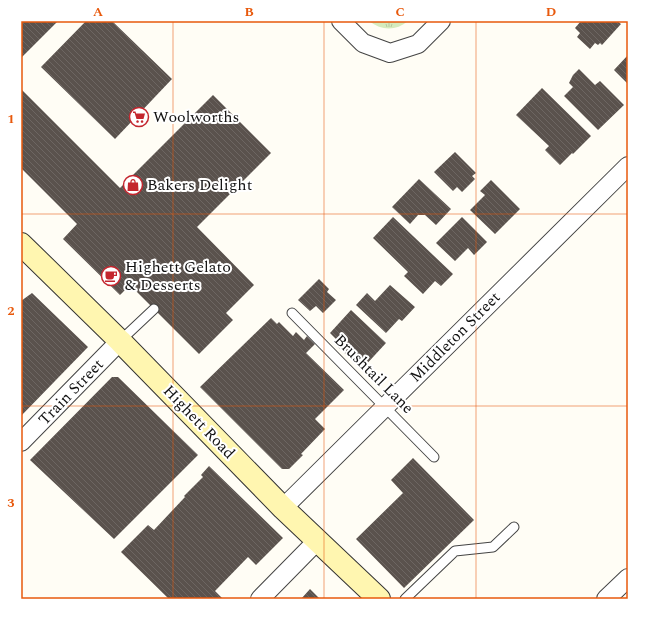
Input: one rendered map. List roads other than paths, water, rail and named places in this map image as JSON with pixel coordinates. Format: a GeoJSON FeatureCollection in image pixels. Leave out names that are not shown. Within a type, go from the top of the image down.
{"type":"FeatureCollection","features":[{"type":"Feature","properties":{"kind":"street"},"geometry":{"type":"LineString","coordinates":[[342,21],[363,43],[390,53],[418,44],[441,21]]}},
{"type":"Feature","properties":{"kind":"street","name":"Middleton Street"},"geometry":{"type":"LineString","coordinates":[[283,508],[628,166]]}},
{"type":"Feature","properties":{"kind":"street","name":"Highett Road"},"geometry":{"type":"LineString","coordinates":[[21,244],[120,341],[283,508],[379,599]]}},
{"type":"Feature","properties":{"kind":"street","name":"Train Street"},"geometry":{"type":"LineString","coordinates":[[21,442],[120,341]]}},
{"type":"Feature","properties":{"kind":"street"},"geometry":{"type":"LineString","coordinates":[[260,599],[317,541]]}},
{"type":"Feature","properties":{"kind":"street"},"geometry":{"type":"LineString","coordinates":[[606,599],[628,578]]}},
{"type":"Feature","properties":{"kind":"lane"},"geometry":{"type":"LineString","coordinates":[[120,341],[154,309]]}},
{"type":"Feature","properties":{"kind":"lane","name":"Brushtail Lane"},"geometry":{"type":"LineString","coordinates":[[292,313],[434,457]]}},
{"type":"Feature","properties":{"kind":"lane"},"geometry":{"type":"LineString","coordinates":[[406,599],[455,551],[493,547],[514,527]]}},
{"type":"Feature","properties":{"kind":"place","name":"Woolworths"},"geometry":{"type":"Point","coordinates":[139,117]}},
{"type":"Feature","properties":{"kind":"place","name":"Bakers Delight"},"geometry":{"type":"Point","coordinates":[133,185]}},
{"type":"Feature","properties":{"kind":"place","name":"Highett Gelato & Desserts"},"geometry":{"type":"Point","coordinates":[111,276]}}]}
